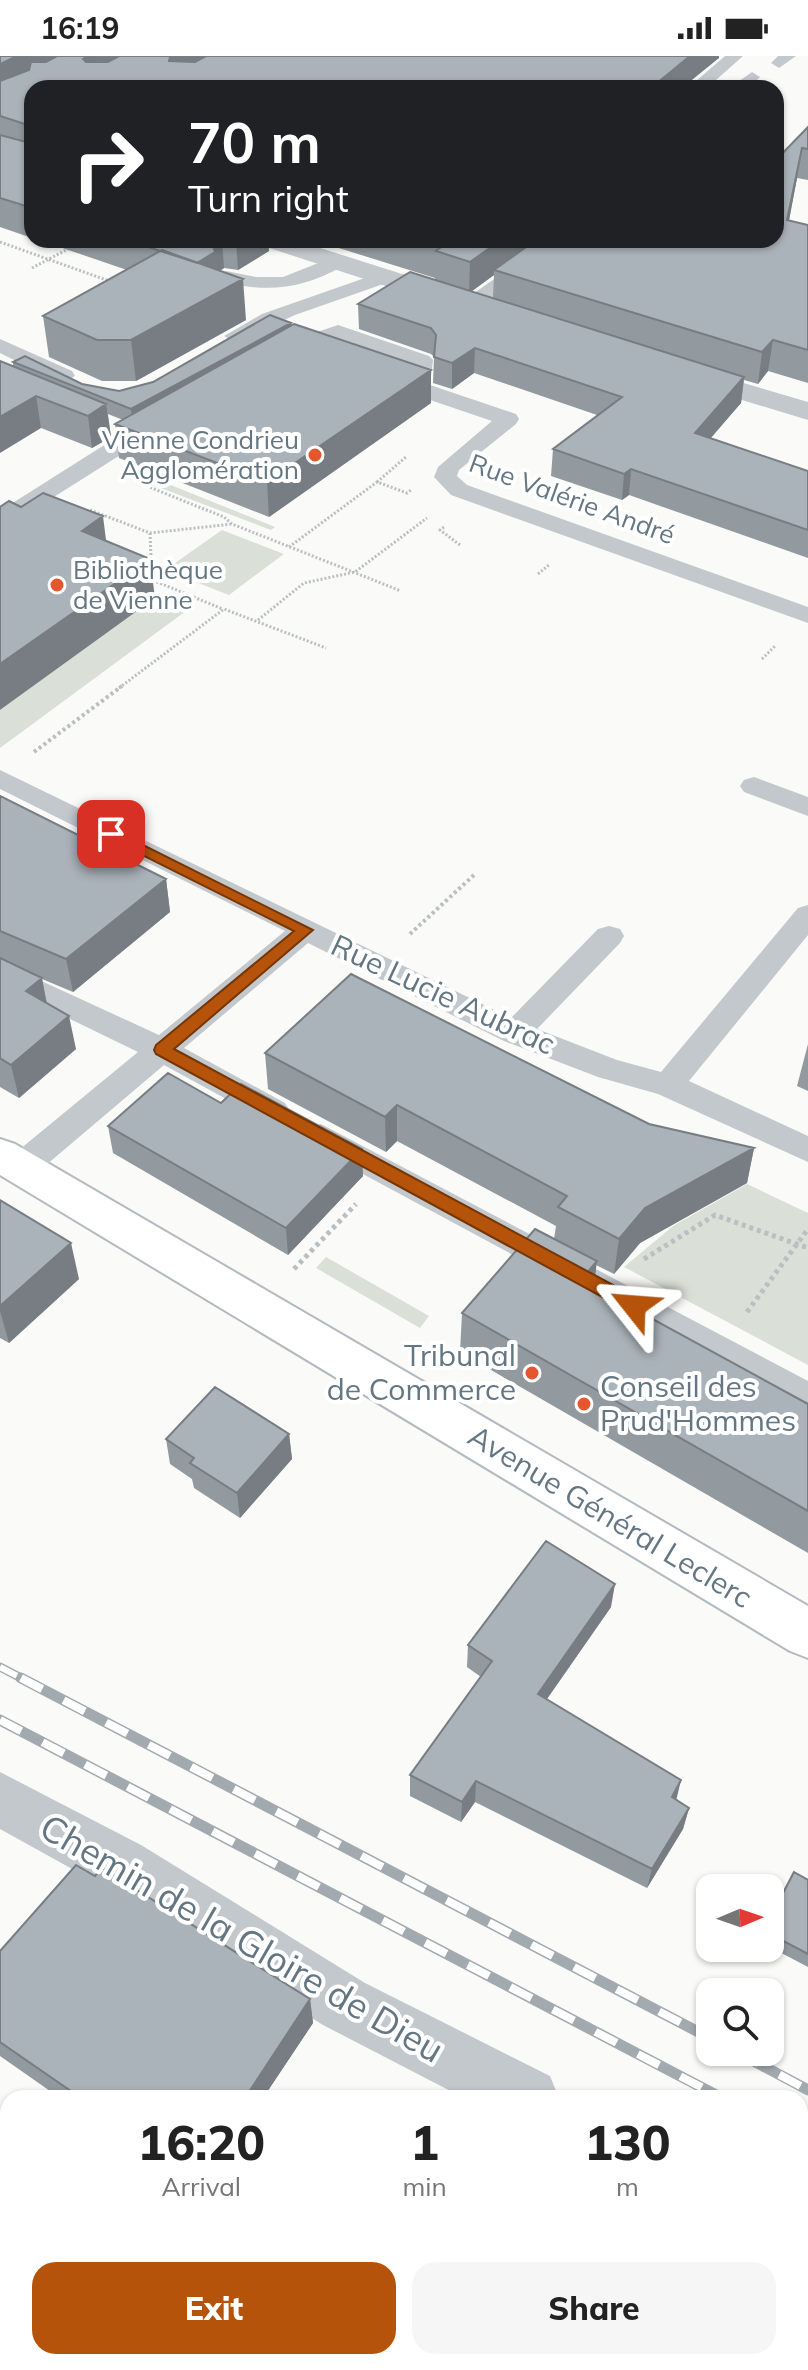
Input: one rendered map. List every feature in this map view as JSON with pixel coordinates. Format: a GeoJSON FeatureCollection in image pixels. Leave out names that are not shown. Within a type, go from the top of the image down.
{"type":"FeatureCollection","features":[{"type":"Feature","properties":{"kind":"main road","name":"Avenue Général Leclerc"},"geometry":{"type":"LineString","coordinates":[[10,1162],[808,1634]]}},
{"type":"Feature","properties":{"kind":"street"},"geometry":{"type":"LineString","coordinates":[[293,248],[500,315]]}},
{"type":"Feature","properties":{"kind":"street"},"geometry":{"type":"LineString","coordinates":[[661,367],[808,411]]}},
{"type":"Feature","properties":{"kind":"street","name":"Chemin de la Gloire de Dieu"},"geometry":{"type":"LineString","coordinates":[[0,1799],[121,1865],[344,2004],[512,2090]]}},
{"type":"Feature","properties":{"kind":"lane"},"geometry":{"type":"LineString","coordinates":[[706,80],[735,56]]}},
{"type":"Feature","properties":{"kind":"lane"},"geometry":{"type":"LineString","coordinates":[[470,305],[551,248]]}},
{"type":"Feature","properties":{"kind":"lane"},"geometry":{"type":"LineString","coordinates":[[226,277],[267,285],[302,280],[336,262]]}},
{"type":"Feature","properties":{"kind":"lane"},"geometry":{"type":"LineString","coordinates":[[221,344],[286,310],[319,302],[382,278]]}},
{"type":"Feature","properties":{"kind":"lane"},"geometry":{"type":"LineString","coordinates":[[268,357],[338,331],[422,360],[419,389]]}},
{"type":"Feature","properties":{"kind":"lane"},"geometry":{"type":"LineString","coordinates":[[0,345],[80,384]]}},
{"type":"Feature","properties":{"kind":"lane"},"geometry":{"type":"LineString","coordinates":[[293,346],[321,355]]}},
{"type":"Feature","properties":{"kind":"lane","name":"Rue Valérie André"},"geometry":{"type":"LineString","coordinates":[[363,370],[508,419],[449,467],[445,477],[459,490],[808,615]]}},
{"type":"Feature","properties":{"kind":"lane"},"geometry":{"type":"LineString","coordinates":[[0,521],[89,464],[124,431],[169,415]]}},
{"type":"Feature","properties":{"kind":"lane","name":"Rue Lucie Aubrac"},"geometry":{"type":"LineString","coordinates":[[0,778],[515,1033],[609,1069],[668,1085],[808,1150]]}},
{"type":"Feature","properties":{"kind":"lane"},"geometry":{"type":"LineString","coordinates":[[754,786],[808,807]]}},
{"type":"Feature","properties":{"kind":"lane"},"geometry":{"type":"LineString","coordinates":[[668,1085],[808,915]]}},
{"type":"Feature","properties":{"kind":"lane"},"geometry":{"type":"LineString","coordinates":[[10,1162],[162,1050],[305,930]]}},
{"type":"Feature","properties":{"kind":"lane"},"geometry":{"type":"LineString","coordinates":[[515,1033],[609,936]]}},
{"type":"Feature","properties":{"kind":"lane"},"geometry":{"type":"LineString","coordinates":[[0,972],[162,1050],[808,1399]]}},
{"type":"Feature","properties":{"kind":"path"},"geometry":{"type":"LineString","coordinates":[[0,242],[115,283]]}},
{"type":"Feature","properties":{"kind":"path"},"geometry":{"type":"LineString","coordinates":[[32,268],[70,248]]}},
{"type":"Feature","properties":{"kind":"path"},"geometry":{"type":"LineString","coordinates":[[89,464],[401,591]]}},
{"type":"Feature","properties":{"kind":"path"},"geometry":{"type":"LineString","coordinates":[[289,547],[377,482],[407,493],[445,477]]}},
{"type":"Feature","properties":{"kind":"path"},"geometry":{"type":"LineString","coordinates":[[85,508],[150,533],[232,524]]}},
{"type":"Feature","properties":{"kind":"path"},"geometry":{"type":"LineString","coordinates":[[257,621],[304,583],[355,572],[433,513]]}},
{"type":"Feature","properties":{"kind":"path"},"geometry":{"type":"LineString","coordinates":[[150,533],[152,580],[326,648]]}},
{"type":"Feature","properties":{"kind":"path"},"geometry":{"type":"LineString","coordinates":[[0,778],[224,609]]}},
{"type":"Feature","properties":{"kind":"path"},"geometry":{"type":"LineString","coordinates":[[376,964],[474,875]]}},
{"type":"Feature","properties":{"kind":"path"},"geometry":{"type":"LineString","coordinates":[[258,1308],[386,1172]]}},
{"type":"Feature","properties":{"kind":"path"},"geometry":{"type":"LineString","coordinates":[[701,1209],[808,1248]]}},
{"type":"Feature","properties":{"kind":"path"},"geometry":{"type":"LineString","coordinates":[[606,1291],[628,1269],[715,1215]]}},
{"type":"Feature","properties":{"kind":"path"},"geometry":{"type":"LineString","coordinates":[[718,1350],[808,1229]]}},
{"type":"Feature","properties":{"kind":"shaded area"},"geometry":{"type":"Polygon","coordinates":[[[126,467],[275,527],[271,530],[119,472],[126,467]]]}},
{"type":"Feature","properties":{"kind":"shaded area"},"geometry":{"type":"Polygon","coordinates":[[[222,530],[284,554],[229,595],[165,570],[222,530]]]}},
{"type":"Feature","properties":{"kind":"shaded area"},"geometry":{"type":"Polygon","coordinates":[[[155,598],[186,611],[0,748],[0,710],[155,598]]]}},
{"type":"Feature","properties":{"kind":"shaded area"},"geometry":{"type":"Polygon","coordinates":[[[747,1184],[808,1213],[808,1365],[624,1267],[673,1226],[747,1184]]]}},
{"type":"Feature","properties":{"kind":"shaded area"},"geometry":{"type":"Polygon","coordinates":[[[326,1257],[429,1316],[420,1328],[316,1268],[326,1257]]]}},
{"type":"Feature","properties":{"kind":"building"},"geometry":{"type":"Polygon","coordinates":[[[0,56],[17,56],[0,64],[0,56]]]}},
{"type":"Feature","properties":{"kind":"building"},"geometry":{"type":"Polygon","coordinates":[[[57,56],[88,56],[83,59],[86,62],[108,62],[119,56],[172,56],[169,61],[195,62],[206,56],[690,56],[661,80],[24,80],[24,124],[0,116],[0,81],[29,70],[31,62],[46,62],[57,56]]]}},
{"type":"Feature","properties":{"kind":"building"},"geometry":{"type":"Polygon","coordinates":[[[808,127],[808,149],[802,148],[787,220],[808,225],[808,350],[773,340],[762,352],[494,270],[525,248],[784,248],[784,152],[808,127]]]}},
{"type":"Feature","properties":{"kind":"building"},"geometry":{"type":"Polygon","coordinates":[[[0,135],[24,141],[24,206],[0,198],[0,135]]]}},
{"type":"Feature","properties":{"kind":"building"},"geometry":{"type":"Polygon","coordinates":[[[151,248],[214,248],[215,252],[197,263],[151,248]]]}},
{"type":"Feature","properties":{"kind":"building"},"geometry":{"type":"Polygon","coordinates":[[[440,248],[490,248],[470,262],[436,251],[440,248]]]}},
{"type":"Feature","properties":{"kind":"building"},"geometry":{"type":"Polygon","coordinates":[[[162,250],[243,279],[131,340],[97,340],[43,316],[162,250]]]}},
{"type":"Feature","properties":{"kind":"building"},"geometry":{"type":"Polygon","coordinates":[[[410,272],[744,377],[695,433],[808,471],[808,530],[631,469],[624,474],[553,449],[622,397],[475,348],[452,363],[434,357],[436,335],[431,328],[358,304],[410,272]]]}},
{"type":"Feature","properties":{"kind":"building"},"geometry":{"type":"Polygon","coordinates":[[[270,315],[291,323],[131,409],[13,362],[25,356],[82,384],[119,391],[153,382],[270,315]]]}},
{"type":"Feature","properties":{"kind":"building"},"geometry":{"type":"Polygon","coordinates":[[[294,324],[431,370],[267,482],[115,424],[294,324]]]}},
{"type":"Feature","properties":{"kind":"building"},"geometry":{"type":"Polygon","coordinates":[[[0,361],[106,404],[88,416],[36,396],[0,417],[0,361]]]}},
{"type":"Feature","properties":{"kind":"building"},"geometry":{"type":"Polygon","coordinates":[[[43,493],[103,516],[82,531],[150,559],[0,664],[0,507],[9,501],[21,507],[43,493]]]}},
{"type":"Feature","properties":{"kind":"building"},"geometry":{"type":"Polygon","coordinates":[[[0,796],[166,879],[66,959],[0,931],[0,796]]]}},
{"type":"Feature","properties":{"kind":"building"},"geometry":{"type":"Polygon","coordinates":[[[0,958],[42,978],[26,991],[69,1016],[11,1065],[0,1058],[0,958]]]}},
{"type":"Feature","properties":{"kind":"building"},"geometry":{"type":"Polygon","coordinates":[[[351,974],[649,1124],[754,1148],[645,1208],[619,1239],[558,1207],[567,1196],[397,1105],[385,1117],[265,1053],[351,974]]]}},
{"type":"Feature","properties":{"kind":"building"},"geometry":{"type":"Polygon","coordinates":[[[168,1073],[221,1103],[241,1084],[362,1149],[286,1228],[108,1126],[168,1073]]]}},
{"type":"Feature","properties":{"kind":"building"},"geometry":{"type":"Polygon","coordinates":[[[0,1200],[71,1243],[0,1306],[0,1200]]]}},
{"type":"Feature","properties":{"kind":"building"},"geometry":{"type":"Polygon","coordinates":[[[535,1229],[597,1261],[581,1280],[808,1404],[808,1511],[462,1313],[535,1229]]]}},
{"type":"Feature","properties":{"kind":"building"},"geometry":{"type":"Polygon","coordinates":[[[215,1387],[289,1434],[237,1493],[190,1463],[194,1458],[166,1439],[215,1387]]]}},
{"type":"Feature","properties":{"kind":"building"},"geometry":{"type":"Polygon","coordinates":[[[546,1541],[615,1584],[538,1694],[681,1780],[672,1797],[689,1808],[652,1869],[476,1781],[462,1802],[410,1775],[492,1661],[468,1645],[546,1541]]]}},
{"type":"Feature","properties":{"kind":"building"},"geometry":{"type":"Polygon","coordinates":[[[76,1865],[95,1876],[102,1868],[310,1999],[250,2090],[69,2090],[0,2042],[0,1951],[76,1865]]]}},
{"type":"Feature","properties":{"kind":"building"},"geometry":{"type":"Polygon","coordinates":[[[794,1872],[808,1880],[808,1954],[784,1941],[784,1891],[794,1872]]]}},
{"type":"Feature","properties":{"kind":"railway"},"geometry":{"type":"LineString","coordinates":[[0,1667],[25,1680]]}},
{"type":"Feature","properties":{"kind":"railway"},"geometry":{"type":"LineString","coordinates":[[21,1678],[696,2031]]}},
{"type":"Feature","properties":{"kind":"railway"},"geometry":{"type":"LineString","coordinates":[[0,1720],[707,2090]]}},
{"type":"Feature","properties":{"kind":"railway"},"geometry":{"type":"LineString","coordinates":[[763,2066],[808,2090]]}},
{"type":"Feature","properties":{"kind":"place","name":"Vienne Condrieu Agglomération"},"geometry":{"type":"Point","coordinates":[315,455]}},
{"type":"Feature","properties":{"kind":"place","name":"Bibliothèque de Vienne"},"geometry":{"type":"Point","coordinates":[57,585]}},
{"type":"Feature","properties":{"kind":"place","name":"Tribunal de Commerce"},"geometry":{"type":"Point","coordinates":[532,1373]}},
{"type":"Feature","properties":{"kind":"place","name":"Conseil des Prud'Hommes"},"geometry":{"type":"Point","coordinates":[584,1404]}},
{"type":"Feature","properties":{"kind":"route"},"geometry":{"type":"LineString","coordinates":[[111,834],[305,930],[162,1050],[634,1306]]}}]}
